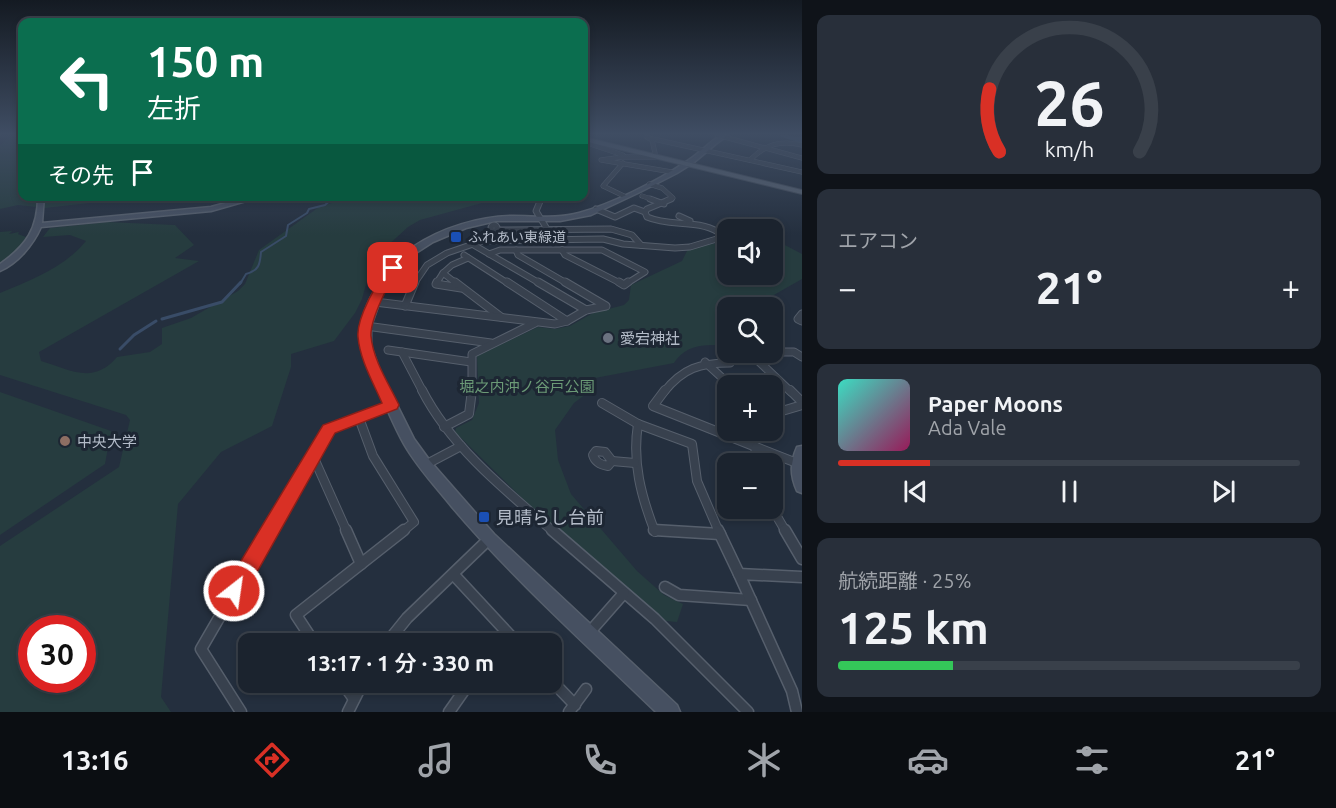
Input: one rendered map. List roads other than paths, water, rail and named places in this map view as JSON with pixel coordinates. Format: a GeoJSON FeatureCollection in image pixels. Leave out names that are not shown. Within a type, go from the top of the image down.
{"type":"FeatureCollection","features":[{"type":"Feature","properties":{"kind":"main road"},"geometry":{"type":"LineString","coordinates":[[711,168],[802,189]]}},
{"type":"Feature","properties":{"kind":"street"},"geometry":{"type":"LineString","coordinates":[[618,168],[603,186],[624,196]]}},
{"type":"Feature","properties":{"kind":"street"},"geometry":{"type":"LineString","coordinates":[[651,168],[672,172]]}},
{"type":"Feature","properties":{"kind":"street"},"geometry":{"type":"LineString","coordinates":[[670,712],[489,539],[424,465],[409,442],[391,405],[368,355],[364,335],[375,302],[393,268],[404,256],[422,245],[482,222],[508,218],[569,217],[596,209],[679,168]]}},
{"type":"Feature","properties":{"kind":"street"},"geometry":{"type":"LineString","coordinates":[[645,212],[674,198],[662,188],[649,184]]}},
{"type":"Feature","properties":{"kind":"street"},"geometry":{"type":"LineString","coordinates":[[642,196],[664,204]]}},
{"type":"Feature","properties":{"kind":"street"},"geometry":{"type":"LineString","coordinates":[[0,268],[26,247],[40,225],[43,212],[42,201]]}},
{"type":"Feature","properties":{"kind":"street"},"geometry":{"type":"LineString","coordinates":[[40,225],[211,209],[242,201]]}},
{"type":"Feature","properties":{"kind":"street"},"geometry":{"type":"LineString","coordinates":[[541,201],[536,211],[547,229]]}},
{"type":"Feature","properties":{"kind":"street"},"geometry":{"type":"LineString","coordinates":[[596,209],[615,217],[634,208],[645,212],[650,219],[662,223],[695,223]]}},
{"type":"Feature","properties":{"kind":"street"},"geometry":{"type":"LineString","coordinates":[[405,306],[413,286],[427,265],[447,253],[490,240],[603,239],[641,246],[690,247],[720,238],[714,229],[679,216]]}},
{"type":"Feature","properties":{"kind":"street"},"geometry":{"type":"LineString","coordinates":[[498,230],[620,230],[632,235],[641,246]]}},
{"type":"Feature","properties":{"kind":"street"},"geometry":{"type":"LineString","coordinates":[[472,244],[586,310]]}},
{"type":"Feature","properties":{"kind":"street"},"geometry":{"type":"LineString","coordinates":[[489,254],[500,250],[516,250],[562,250],[602,250],[645,272],[624,285],[565,255],[562,250]]}},
{"type":"Feature","properties":{"kind":"street"},"geometry":{"type":"LineString","coordinates":[[375,302],[555,324],[567,321],[586,310],[606,306],[518,255],[516,250]]}},
{"type":"Feature","properties":{"kind":"street"},"geometry":{"type":"LineString","coordinates":[[463,288],[436,284],[443,273],[466,256],[567,321]]}},
{"type":"Feature","properties":{"kind":"street"},"geometry":{"type":"LineString","coordinates":[[443,273],[503,319]]}},
{"type":"Feature","properties":{"kind":"street"},"geometry":{"type":"LineString","coordinates":[[802,314],[798,319],[802,321]]}},
{"type":"Feature","properties":{"kind":"street"},"geometry":{"type":"LineString","coordinates":[[444,427],[469,414],[472,403],[472,354],[537,322]]}},
{"type":"Feature","properties":{"kind":"street"},"geometry":{"type":"LineString","coordinates":[[366,326],[492,343]]}},
{"type":"Feature","properties":{"kind":"street"},"geometry":{"type":"LineString","coordinates":[[388,350],[471,362]]}},
{"type":"Feature","properties":{"kind":"street"},"geometry":{"type":"LineString","coordinates":[[402,352],[444,427],[461,446],[526,508],[655,619],[748,712]]}},
{"type":"Feature","properties":{"kind":"street"},"geometry":{"type":"LineString","coordinates":[[783,352],[794,352],[802,357]]}},
{"type":"Feature","properties":{"kind":"street"},"geometry":{"type":"LineString","coordinates":[[717,362],[705,362],[684,370],[653,406],[756,447],[800,460],[802,487]]}},
{"type":"Feature","properties":{"kind":"street"},"geometry":{"type":"LineString","coordinates":[[705,362],[719,375]]}},
{"type":"Feature","properties":{"kind":"street"},"geometry":{"type":"LineString","coordinates":[[759,363],[802,404],[783,410]]}},
{"type":"Feature","properties":{"kind":"street"},"geometry":{"type":"LineString","coordinates":[[602,403],[638,424],[692,444],[697,481],[792,691],[797,712]]}},
{"type":"Feature","properties":{"kind":"street"},"geometry":{"type":"LineString","coordinates":[[242,712],[201,649],[329,429],[391,405]]}},
{"type":"Feature","properties":{"kind":"street"},"geometry":{"type":"LineString","coordinates":[[308,633],[296,615],[414,522],[373,456],[359,418]]}},
{"type":"Feature","properties":{"kind":"street"},"geometry":{"type":"LineString","coordinates":[[638,424],[635,463],[639,489],[655,532],[720,534]]}},
{"type":"Feature","properties":{"kind":"street"},"geometry":{"type":"LineString","coordinates":[[424,465],[461,446]]}},
{"type":"Feature","properties":{"kind":"street"},"geometry":{"type":"LineString","coordinates":[[755,453],[756,447]]}},
{"type":"Feature","properties":{"kind":"street"},"geometry":{"type":"LineString","coordinates":[[313,456],[361,564]]}},
{"type":"Feature","properties":{"kind":"street"},"geometry":{"type":"LineString","coordinates":[[612,461],[635,463]]}},
{"type":"Feature","properties":{"kind":"street"},"geometry":{"type":"LineString","coordinates":[[778,519],[802,559]]}},
{"type":"Feature","properties":{"kind":"street"},"geometry":{"type":"LineString","coordinates":[[395,633],[407,618],[489,539]]}},
{"type":"Feature","properties":{"kind":"street"},"geometry":{"type":"LineString","coordinates":[[739,574],[802,577]]}},
{"type":"Feature","properties":{"kind":"street"},"geometry":{"type":"LineString","coordinates":[[454,575],[504,633]]}},
{"type":"Feature","properties":{"kind":"street"},"geometry":{"type":"LineString","coordinates":[[665,587],[679,596],[751,600]]}},
{"type":"Feature","properties":{"kind":"street"},"geometry":{"type":"LineString","coordinates":[[588,634],[624,593]]}},
{"type":"Feature","properties":{"kind":"street"},"geometry":{"type":"LineString","coordinates":[[561,693],[572,709],[586,689]]}},
{"type":"Feature","properties":{"kind":"street"},"geometry":{"type":"LineString","coordinates":[[350,693],[354,699]]}},
{"type":"Feature","properties":{"kind":"street"},"geometry":{"type":"LineString","coordinates":[[348,712],[357,693]]}},
{"type":"Feature","properties":{"kind":"street"},"geometry":{"type":"LineString","coordinates":[[449,712],[462,693]]}},
{"type":"Feature","properties":{"kind":"street"},"geometry":{"type":"LineString","coordinates":[[650,712],[657,700]]}},
{"type":"Feature","properties":{"kind":"waterway"},"geometry":{"type":"LineString","coordinates":[[240,284],[246,274],[254,271],[258,266],[261,252],[286,236],[288,225],[307,213],[309,209],[325,205],[330,201]]}},
{"type":"Feature","properties":{"kind":"waterway"},"geometry":{"type":"LineString","coordinates":[[162,319],[222,302],[241,282]]}},
{"type":"Feature","properties":{"kind":"waterway"},"geometry":{"type":"LineString","coordinates":[[120,349],[134,335],[156,321]]}},
{"type":"Feature","properties":{"kind":"place","name":"ふれあい東緑道"},"geometry":{"type":"Point","coordinates":[456,237]}},
{"type":"Feature","properties":{"kind":"place","name":"愛宕神社"},"geometry":{"type":"Point","coordinates":[608,338]}},
{"type":"Feature","properties":{"kind":"place","name":"中央大学"},"geometry":{"type":"Point","coordinates":[65,441]}},
{"type":"Feature","properties":{"kind":"place","name":"見晴らし台前"},"geometry":{"type":"Point","coordinates":[484,517]}},
{"type":"Feature","properties":{"kind":"park label","name":"堀之内沖ノ谷戸公園"},"geometry":{"type":"Point","coordinates":[527,386]}}]}
